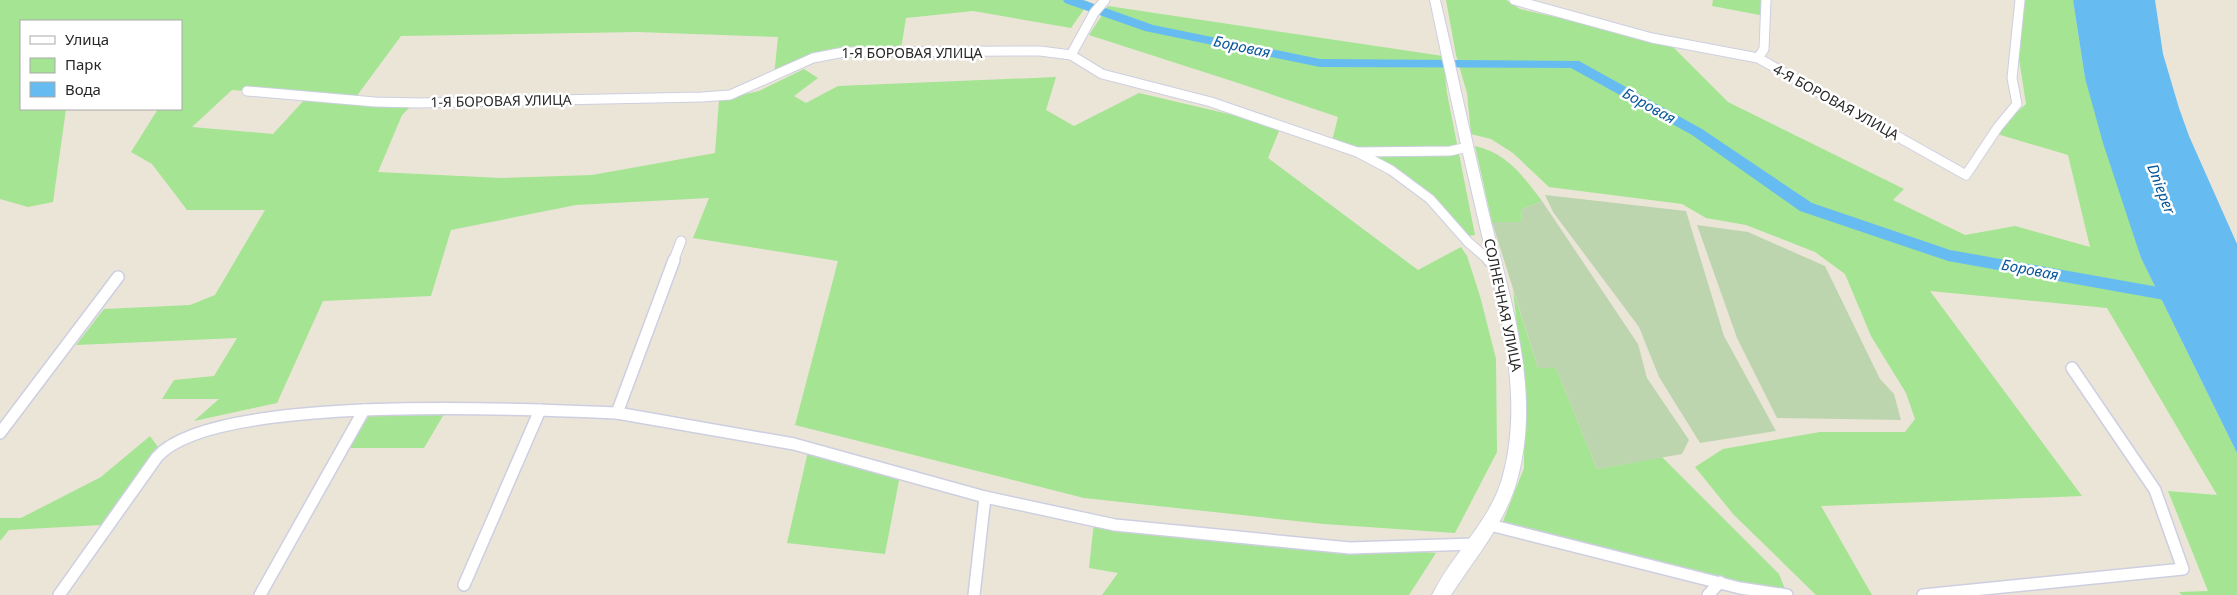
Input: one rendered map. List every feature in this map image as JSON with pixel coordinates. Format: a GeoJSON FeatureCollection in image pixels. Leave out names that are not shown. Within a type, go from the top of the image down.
{"type":"FeatureCollection","features":[{"type":"Feature","properties":{"kind":"street"},"geometry":{"type":"LineString","coordinates":[[1071,55],[1080,42],[1085,26],[1092,14],[1105,0]]}},
{"type":"Feature","properties":{"kind":"street","name":"СОЛНЕЧНАЯ УЛИЦА"},"geometry":{"type":"LineString","coordinates":[[1435,0],[1496,266],[1518,380],[1518,441],[1509,480],[1490,525],[1474,544],[1441,595]]}},
{"type":"Feature","properties":{"kind":"street","name":"4-Я БОРОВАЯ УЛИЦА"},"geometry":{"type":"LineString","coordinates":[[1514,0],[1652,38],[1758,58],[1966,175],[2017,104],[2012,78],[2020,0]]}},
{"type":"Feature","properties":{"kind":"street"},"geometry":{"type":"LineString","coordinates":[[1758,58],[1764,49],[1766,0]]}},
{"type":"Feature","properties":{"kind":"street","name":"1-Я БОРОВАЯ УЛИЦА"},"geometry":{"type":"LineString","coordinates":[[247,91],[366,102],[419,103],[702,97],[730,95],[813,58],[844,52],[967,53],[1040,51],[1071,55],[1102,74],[1211,102],[1357,152],[1391,170],[1430,200],[1468,242],[1496,266]]}},
{"type":"Feature","properties":{"kind":"street"},"geometry":{"type":"LineString","coordinates":[[1357,152],[1450,151],[1468,147]]}},
{"type":"Feature","properties":{"kind":"street"},"geometry":{"type":"LineString","coordinates":[[617,413],[680,241]]}},
{"type":"Feature","properties":{"kind":"street"},"geometry":{"type":"LineString","coordinates":[[0,434],[118,277]]}},
{"type":"Feature","properties":{"kind":"street"},"geometry":{"type":"LineString","coordinates":[[1923,595],[2183,569],[2154,490],[2072,368]]}},
{"type":"Feature","properties":{"kind":"street"},"geometry":{"type":"LineString","coordinates":[[260,595],[364,410]]}},
{"type":"Feature","properties":{"kind":"street"},"geometry":{"type":"LineString","coordinates":[[59,595],[129,495],[164,450],[195,435],[228,426],[283,416],[364,410],[540,410],[617,413],[648,420],[794,444],[985,498],[1115,525],[1340,547],[1474,544]]}},
{"type":"Feature","properties":{"kind":"street"},"geometry":{"type":"LineString","coordinates":[[464,585],[540,410]]}},
{"type":"Feature","properties":{"kind":"street"},"geometry":{"type":"LineString","coordinates":[[974,595],[985,498]]}},
{"type":"Feature","properties":{"kind":"street"},"geometry":{"type":"LineString","coordinates":[[1490,525],[1740,588],[1787,595]]}},
{"type":"Feature","properties":{"kind":"street"},"geometry":{"type":"LineString","coordinates":[[1708,595],[1720,582]]}},
{"type":"Feature","properties":{"kind":"green space"},"geometry":{"type":"Polygon","coordinates":[[[0,0],[1083,0],[1089,2],[1071,28],[973,11],[906,18],[901,49],[835,49],[795,64],[774,76],[778,37],[637,32],[401,36],[356,97],[411,106],[402,115],[378,172],[501,178],[592,175],[715,153],[719,100],[759,91],[804,69],[818,78],[794,96],[806,103],[838,86],[1056,77],[1046,110],[1074,126],[1139,93],[1233,115],[1279,131],[1268,158],[1418,270],[1461,247],[1467,256],[1480,296],[1496,359],[1497,452],[1455,533],[1324,524],[1084,498],[795,425],[838,261],[693,238],[709,198],[576,205],[451,230],[431,296],[323,301],[277,403],[194,421],[219,399],[162,399],[174,380],[214,376],[237,338],[76,345],[104,309],[190,305],[215,295],[265,210],[187,210],[152,164],[131,152],[157,110],[182,110],[182,20],[20,20],[20,110],[66,110],[53,202],[28,207],[0,199],[0,0]],[[232,90],[192,127],[273,134],[307,97],[232,90]]]}},
{"type":"Feature","properties":{"kind":"green space"},"geometry":{"type":"Polygon","coordinates":[[[1446,0],[1506,0],[1520,9],[1668,42],[1728,102],[1904,189],[1893,200],[1965,235],[2015,226],[2090,247],[2068,155],[1994,133],[2026,104],[2019,59],[2024,0],[2073,0],[2085,78],[2141,258],[2237,453],[2237,595],[2182,595],[2179,592],[2208,591],[2168,491],[2217,495],[2107,308],[1930,291],[2082,496],[1821,506],[1872,595],[1816,595],[1733,514],[1695,467],[1723,449],[1820,432],[1905,432],[1915,419],[1906,393],[1871,336],[1845,274],[1815,252],[1746,225],[1706,218],[1682,204],[1549,187],[1513,153],[1491,139],[1471,134],[1467,93],[1456,55],[1446,0]]]}},
{"type":"Feature","properties":{"kind":"green space"},"geometry":{"type":"Polygon","coordinates":[[[1713,0],[1767,0],[1765,16],[1712,6],[1713,0]]]}},
{"type":"Feature","properties":{"kind":"green space"},"geometry":{"type":"Polygon","coordinates":[[[1108,6],[1443,56],[1447,93],[1475,235],[1467,236],[1421,187],[1332,141],[1338,117],[1089,35],[1108,6]]]}},
{"type":"Feature","properties":{"kind":"green space"},"geometry":{"type":"Polygon","coordinates":[[[1475,146],[1486,149],[1505,160],[1521,174],[1542,201],[1522,209],[1521,222],[1492,222],[1475,146]]]}},
{"type":"Feature","properties":{"kind":"green space"},"geometry":{"type":"Polygon","coordinates":[[[1545,195],[1686,211],[1724,336],[1776,431],[1700,443],[1659,377],[1639,327],[1553,212],[1545,195]]]}},
{"type":"Feature","properties":{"kind":"green space"},"geometry":{"type":"Polygon","coordinates":[[[1542,201],[1638,344],[1647,378],[1689,440],[1682,454],[1597,469],[1556,368],[1538,368],[1492,222],[1521,222],[1522,209],[1542,201]]]}},
{"type":"Feature","properties":{"kind":"green space"},"geometry":{"type":"Polygon","coordinates":[[[1697,225],[1748,232],[1825,266],[1880,379],[1894,394],[1901,420],[1777,418],[1737,338],[1697,225]]]}},
{"type":"Feature","properties":{"kind":"green space"},"geometry":{"type":"Polygon","coordinates":[[[1513,290],[1538,368],[1556,368],[1597,469],[1662,457],[1779,574],[1785,589],[1720,579],[1502,524],[1524,468],[1524,387],[1513,290]]]}},
{"type":"Feature","properties":{"kind":"green space"},"geometry":{"type":"Polygon","coordinates":[[[374,409],[447,409],[424,448],[347,448],[374,409]]]}},
{"type":"Feature","properties":{"kind":"green space"},"geometry":{"type":"Polygon","coordinates":[[[150,436],[158,447],[101,525],[9,530],[0,541],[0,518],[21,518],[101,477],[150,436]]]}},
{"type":"Feature","properties":{"kind":"green space"},"geometry":{"type":"Polygon","coordinates":[[[809,447],[901,470],[885,554],[787,543],[809,447]]]}},
{"type":"Feature","properties":{"kind":"green space"},"geometry":{"type":"Polygon","coordinates":[[[1094,522],[1436,553],[1409,595],[1102,595],[1118,573],[1089,568],[1094,522]]]}},
{"type":"Feature","properties":{"kind":"water","name":"Dnieper"},"geometry":{"type":"Polygon","coordinates":[[[2073,0],[2155,0],[2163,54],[2179,108],[2189,136],[2237,244],[2237,453],[2141,258],[2103,143],[2085,78],[2073,0]]]}},
{"type":"Feature","properties":{"kind":"waterway","name":"Боровая"},"geometry":{"type":"LineString","coordinates":[[1070,0],[1150,28],[1320,63],[1574,64],[1697,132],[1806,207],[1948,255],[2181,297]]}}]}
